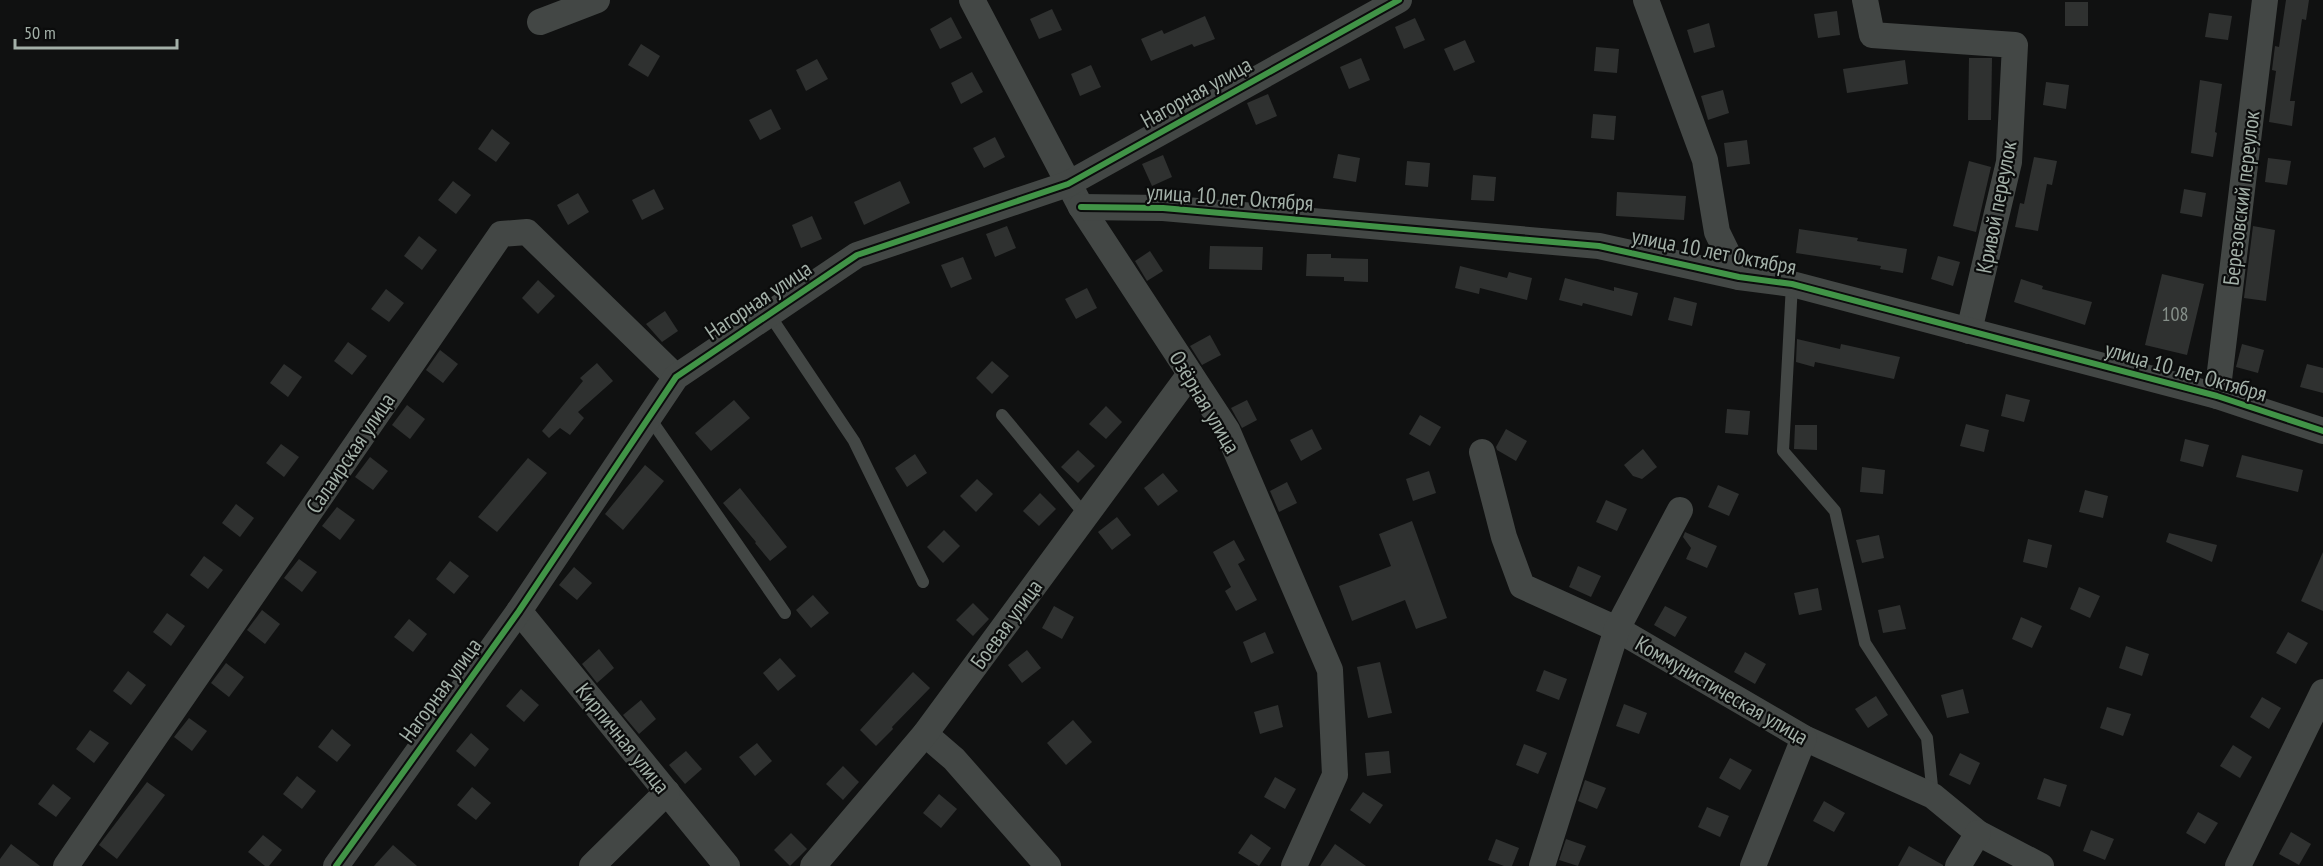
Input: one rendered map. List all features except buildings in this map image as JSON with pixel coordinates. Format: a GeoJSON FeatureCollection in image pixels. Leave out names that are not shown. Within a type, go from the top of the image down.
{"type":"FeatureCollection","features":[{"type":"Feature","properties":{"kind":"street"},"geometry":{"type":"LineString","coordinates":[[540,22],[597,0]]}},
{"type":"Feature","properties":{"kind":"street","name":"Озёрная улица"},"geometry":{"type":"LineString","coordinates":[[972,0],[1081,207],[1227,430],[1330,670],[1335,775],[1294,866]]}},
{"type":"Feature","properties":{"kind":"street","name":"Нагорная улица"},"geometry":{"type":"LineString","coordinates":[[336,866],[519,611],[676,377],[857,255],[1068,184],[1399,0]]}},
{"type":"Feature","properties":{"kind":"street"},"geometry":{"type":"LineString","coordinates":[[1646,0],[1705,160],[1717,232],[1739,277]]}},
{"type":"Feature","properties":{"kind":"street","name":"Кривой переулок"},"geometry":{"type":"LineString","coordinates":[[1865,0],[1872,35],[2015,45],[2008,162],[1970,331]]}},
{"type":"Feature","properties":{"kind":"street","name":"Березовский переулок"},"geometry":{"type":"LineString","coordinates":[[2217,396],[2265,0]]}},
{"type":"Feature","properties":{"kind":"street","name":"улица 10 лет Октября"},"geometry":{"type":"LineString","coordinates":[[1081,207],[1163,208],[1599,246],[1739,277],[1792,284],[2217,396],[2323,431]]}},
{"type":"Feature","properties":{"kind":"street","name":"Салаирская улица"},"geometry":{"type":"LineString","coordinates":[[66,866],[501,234],[527,232],[676,377]]}},
{"type":"Feature","properties":{"kind":"street","name":"Боевая улица"},"geometry":{"type":"LineString","coordinates":[[813,866],[925,734],[1190,374]]}},
{"type":"Feature","properties":{"kind":"street","name":"Коммунистическая улица"},"geometry":{"type":"LineString","coordinates":[[1482,452],[1504,537],[1522,586],[1617,629],[1804,738],[1933,796],[1978,834],[2041,866]]}},
{"type":"Feature","properties":{"kind":"street"},"geometry":{"type":"LineString","coordinates":[[1542,866],[1617,629],[1680,510]]}},
{"type":"Feature","properties":{"kind":"street","name":"Кирпичная улица"},"geometry":{"type":"LineString","coordinates":[[519,611],[727,866]]}},
{"type":"Feature","properties":{"kind":"street"},"geometry":{"type":"LineString","coordinates":[[2238,866],[2323,692]]}},
{"type":"Feature","properties":{"kind":"street"},"geometry":{"type":"LineString","coordinates":[[925,734],[954,759],[1048,866]]}},
{"type":"Feature","properties":{"kind":"street"},"geometry":{"type":"LineString","coordinates":[[1753,866],[1804,738]]}},
{"type":"Feature","properties":{"kind":"street"},"geometry":{"type":"LineString","coordinates":[[592,866],[667,792]]}},
{"type":"Feature","properties":{"kind":"street"},"geometry":{"type":"LineString","coordinates":[[1958,866],[1978,834]]}},
{"type":"Feature","properties":{"kind":"lane"},"geometry":{"type":"LineString","coordinates":[[1792,284],[1782,451],[1836,511],[1865,643],[1927,738],[1933,796]]}},
{"type":"Feature","properties":{"kind":"lane"},"geometry":{"type":"LineString","coordinates":[[769,314],[854,441],[923,582]]}},
{"type":"Feature","properties":{"kind":"lane"},"geometry":{"type":"LineString","coordinates":[[1002,415],[1086,516]]}},
{"type":"Feature","properties":{"kind":"lane"},"geometry":{"type":"LineString","coordinates":[[649,417],[785,613]]}},
{"type":"Feature","properties":{"kind":"cycle path"},"geometry":{"type":"LineString","coordinates":[[336,866],[519,611],[676,377],[857,255],[1068,184],[1399,0]]}},
{"type":"Feature","properties":{"kind":"cycle path"},"geometry":{"type":"LineString","coordinates":[[1081,207],[1163,208],[1599,246],[1739,277],[1792,284],[2217,396],[2323,431]]}}]}
